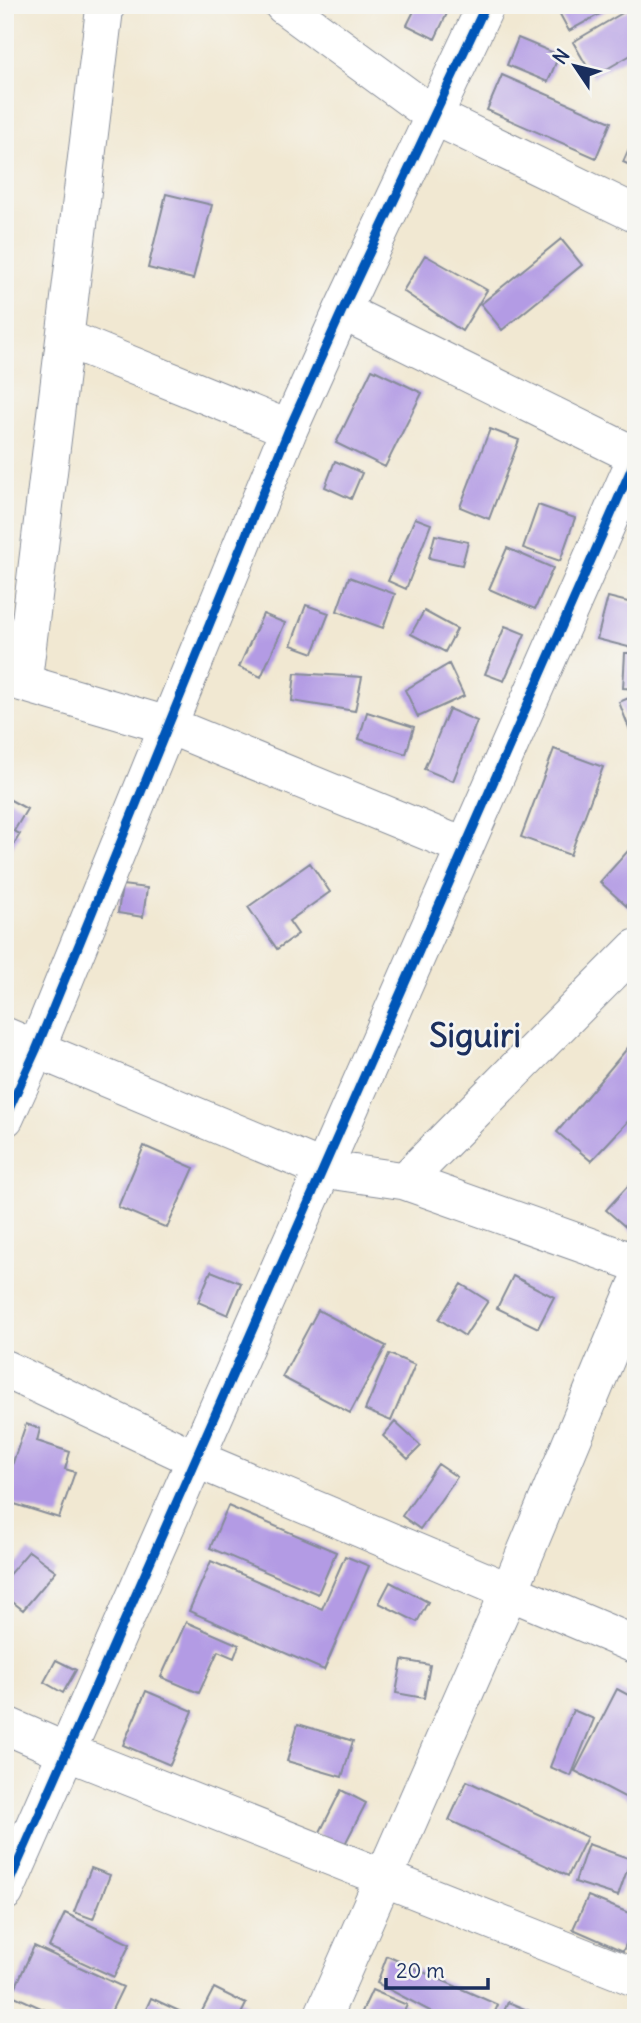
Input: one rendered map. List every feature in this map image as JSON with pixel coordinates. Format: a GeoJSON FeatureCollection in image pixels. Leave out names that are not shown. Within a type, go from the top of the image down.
{"type":"FeatureCollection","features":[{"type":"Feature","properties":{"kind":"street"},"geometry":{"type":"LineString","coordinates":[[105,5],[65,338],[14,679],[170,726],[465,847]]}},
{"type":"Feature","properties":{"kind":"street"},"geometry":{"type":"LineString","coordinates":[[283,5],[434,116],[636,214]]}},
{"type":"Feature","properties":{"kind":"street"},"geometry":{"type":"LineString","coordinates":[[5,1118],[21,1043],[170,726],[289,429],[486,5]]}},
{"type":"Feature","properties":{"kind":"street"},"geometry":{"type":"LineString","coordinates":[[5,1892],[636,457],[342,311]]}},
{"type":"Feature","properties":{"kind":"street"},"geometry":{"type":"LineString","coordinates":[[65,338],[289,429]]}},
{"type":"Feature","properties":{"kind":"street"},"geometry":{"type":"LineString","coordinates":[[404,1181],[636,947]]}},
{"type":"Feature","properties":{"kind":"street"},"geometry":{"type":"LineString","coordinates":[[21,1043],[323,1169],[404,1181],[636,1263]]}},
{"type":"Feature","properties":{"kind":"street"},"geometry":{"type":"LineString","coordinates":[[322,2018],[509,1592],[636,1287]]}},
{"type":"Feature","properties":{"kind":"street"},"geometry":{"type":"LineString","coordinates":[[5,1368],[196,1459],[636,1645]]}},
{"type":"Feature","properties":{"kind":"street"},"geometry":{"type":"LineString","coordinates":[[5,1725],[636,1978]]}},
{"type":"Feature","properties":{"kind":"building"},"geometry":{"type":"Polygon","coordinates":[[[417,5],[451,5],[435,39],[407,25],[417,5]]]}},
{"type":"Feature","properties":{"kind":"building"},"geometry":{"type":"Polygon","coordinates":[[[555,5],[616,5],[569,31],[555,5]]]}},
{"type":"Feature","properties":{"kind":"building"},"geometry":{"type":"Polygon","coordinates":[[[636,5],[636,52],[593,77],[573,42],[636,5]]]}},
{"type":"Feature","properties":{"kind":"building"},"geometry":{"type":"Polygon","coordinates":[[[518,38],[559,55],[548,82],[507,65],[518,38]]]}},
{"type":"Feature","properties":{"kind":"building"},"geometry":{"type":"Polygon","coordinates":[[[502,75],[611,122],[596,158],[487,110],[502,75]]]}},
{"type":"Feature","properties":{"kind":"building"},"geometry":{"type":"Polygon","coordinates":[[[636,133],[636,168],[623,162],[636,133]]]}},
{"type":"Feature","properties":{"kind":"building"},"geometry":{"type":"Polygon","coordinates":[[[166,194],[212,205],[193,279],[148,268],[166,194]]]}},
{"type":"Feature","properties":{"kind":"building"},"geometry":{"type":"Polygon","coordinates":[[[561,239],[582,265],[502,330],[481,304],[561,239]]]}},
{"type":"Feature","properties":{"kind":"building"},"geometry":{"type":"Polygon","coordinates":[[[425,255],[487,290],[462,331],[403,291],[425,255]]]}},
{"type":"Feature","properties":{"kind":"building"},"geometry":{"type":"Polygon","coordinates":[[[372,369],[422,393],[385,467],[336,443],[372,369]]]}},
{"type":"Feature","properties":{"kind":"building"},"geometry":{"type":"Polygon","coordinates":[[[490,429],[519,440],[489,519],[460,507],[490,429]]]}},
{"type":"Feature","properties":{"kind":"building"},"geometry":{"type":"Polygon","coordinates":[[[335,461],[362,473],[351,499],[325,487],[335,461]]]}},
{"type":"Feature","properties":{"kind":"building"},"geometry":{"type":"Polygon","coordinates":[[[538,505],[575,518],[560,561],[523,548],[538,505]]]}},
{"type":"Feature","properties":{"kind":"building"},"geometry":{"type":"Polygon","coordinates":[[[415,518],[431,524],[406,589],[388,581],[415,518]]]}},
{"type":"Feature","properties":{"kind":"building"},"geometry":{"type":"Polygon","coordinates":[[[435,535],[468,542],[462,565],[429,558],[435,535]]]}},
{"type":"Feature","properties":{"kind":"building"},"geometry":{"type":"Polygon","coordinates":[[[507,548],[553,568],[535,609],[489,589],[507,548]]]}},
{"type":"Feature","properties":{"kind":"building"},"geometry":{"type":"Polygon","coordinates":[[[349,577],[395,594],[383,628],[337,611],[349,577]]]}},
{"type":"Feature","properties":{"kind":"building"},"geometry":{"type":"Polygon","coordinates":[[[608,597],[636,604],[636,649],[597,639],[608,597]]]}},
{"type":"Feature","properties":{"kind":"building"},"geometry":{"type":"Polygon","coordinates":[[[306,605],[329,613],[313,653],[291,645],[306,605]]]}},
{"type":"Feature","properties":{"kind":"building"},"geometry":{"type":"Polygon","coordinates":[[[424,611],[457,629],[445,652],[411,634],[424,611]]]}},
{"type":"Feature","properties":{"kind":"building"},"geometry":{"type":"Polygon","coordinates":[[[263,614],[285,623],[261,677],[239,667],[263,614]]]}},
{"type":"Feature","properties":{"kind":"building"},"geometry":{"type":"Polygon","coordinates":[[[505,626],[525,634],[504,681],[485,674],[505,626]]]}},
{"type":"Feature","properties":{"kind":"building"},"geometry":{"type":"Polygon","coordinates":[[[625,653],[636,653],[636,689],[623,688],[625,653]]]}},
{"type":"Feature","properties":{"kind":"building"},"geometry":{"type":"Polygon","coordinates":[[[449,664],[464,696],[418,717],[405,690],[449,664]]]}},
{"type":"Feature","properties":{"kind":"building"},"geometry":{"type":"Polygon","coordinates":[[[295,673],[362,677],[355,711],[292,701],[295,673]]]}},
{"type":"Feature","properties":{"kind":"building"},"geometry":{"type":"Polygon","coordinates":[[[636,695],[636,746],[619,702],[636,695]]]}},
{"type":"Feature","properties":{"kind":"building"},"geometry":{"type":"Polygon","coordinates":[[[449,709],[477,721],[453,781],[424,769],[449,709]]]}},
{"type":"Feature","properties":{"kind":"building"},"geometry":{"type":"Polygon","coordinates":[[[367,712],[414,727],[406,754],[359,739],[367,712]]]}},
{"type":"Feature","properties":{"kind":"building"},"geometry":{"type":"Polygon","coordinates":[[[554,749],[603,767],[570,855],[521,837],[554,749]]]}},
{"type":"Feature","properties":{"kind":"building"},"geometry":{"type":"Polygon","coordinates":[[[5,797],[27,809],[14,831],[20,834],[5,859],[5,797]]]}},
{"type":"Feature","properties":{"kind":"building"},"geometry":{"type":"Polygon","coordinates":[[[636,842],[636,907],[632,911],[600,882],[636,842]]]}},
{"type":"Feature","properties":{"kind":"building"},"geometry":{"type":"Polygon","coordinates":[[[310,863],[330,892],[289,921],[298,934],[277,949],[248,907],[310,863]]]}},
{"type":"Feature","properties":{"kind":"building"},"geometry":{"type":"Polygon","coordinates":[[[122,885],[147,888],[143,917],[118,913],[122,885]]]}},
{"type":"Feature","properties":{"kind":"building"},"geometry":{"type":"Polygon","coordinates":[[[636,1038],[636,1113],[591,1161],[557,1132],[636,1038]]]}},
{"type":"Feature","properties":{"kind":"building"},"geometry":{"type":"Polygon","coordinates":[[[144,1146],[194,1168],[167,1228],[118,1207],[144,1146]]]}},
{"type":"Feature","properties":{"kind":"building"},"geometry":{"type":"Polygon","coordinates":[[[636,1177],[636,1236],[606,1210],[636,1177]]]}},
{"type":"Feature","properties":{"kind":"building"},"geometry":{"type":"Polygon","coordinates":[[[211,1271],[241,1283],[228,1315],[198,1302],[211,1271]]]}},
{"type":"Feature","properties":{"kind":"building"},"geometry":{"type":"Polygon","coordinates":[[[513,1276],[554,1297],[538,1328],[497,1308],[513,1276]]]}},
{"type":"Feature","properties":{"kind":"building"},"geometry":{"type":"Polygon","coordinates":[[[461,1284],[488,1301],[465,1336],[439,1319],[461,1284]]]}},
{"type":"Feature","properties":{"kind":"building"},"geometry":{"type":"Polygon","coordinates":[[[318,1310],[386,1346],[350,1413],[282,1377],[318,1310]]]}},
{"type":"Feature","properties":{"kind":"building"},"geometry":{"type":"Polygon","coordinates":[[[389,1354],[415,1365],[391,1421],[365,1410],[389,1354]]]}},
{"type":"Feature","properties":{"kind":"building"},"geometry":{"type":"Polygon","coordinates":[[[395,1422],[421,1446],[408,1459],[383,1436],[395,1422]]]}},
{"type":"Feature","properties":{"kind":"building"},"geometry":{"type":"Polygon","coordinates":[[[26,1424],[40,1429],[37,1441],[70,1452],[65,1469],[75,1472],[59,1518],[5,1501],[5,1486],[26,1424]]]}},
{"type":"Feature","properties":{"kind":"building"},"geometry":{"type":"Polygon","coordinates":[[[438,1464],[457,1477],[420,1529],[402,1516],[438,1464]]]}},
{"type":"Feature","properties":{"kind":"building"},"geometry":{"type":"Polygon","coordinates":[[[228,1506],[336,1552],[318,1594],[210,1548],[228,1506]]]}},
{"type":"Feature","properties":{"kind":"building"},"geometry":{"type":"Polygon","coordinates":[[[29,1551],[56,1571],[23,1610],[5,1596],[5,1579],[29,1551]]]}},
{"type":"Feature","properties":{"kind":"building"},"geometry":{"type":"Polygon","coordinates":[[[345,1556],[369,1566],[324,1670],[189,1611],[211,1561],[322,1609],[345,1556]]]}},
{"type":"Feature","properties":{"kind":"building"},"geometry":{"type":"Polygon","coordinates":[[[390,1582],[428,1602],[417,1622],[379,1603],[390,1582]]]}},
{"type":"Feature","properties":{"kind":"building"},"geometry":{"type":"Polygon","coordinates":[[[186,1622],[239,1645],[234,1658],[218,1651],[199,1693],[161,1677],[186,1622]]]}},
{"type":"Feature","properties":{"kind":"building"},"geometry":{"type":"Polygon","coordinates":[[[56,1660],[76,1670],[63,1693],[44,1682],[56,1660]]]}},
{"type":"Feature","properties":{"kind":"building"},"geometry":{"type":"Polygon","coordinates":[[[402,1660],[430,1665],[424,1698],[396,1693],[402,1660]]]}},
{"type":"Feature","properties":{"kind":"building"},"geometry":{"type":"Polygon","coordinates":[[[617,1689],[636,1699],[636,1794],[632,1801],[575,1771],[617,1689]]]}},
{"type":"Feature","properties":{"kind":"building"},"geometry":{"type":"Polygon","coordinates":[[[146,1691],[193,1711],[170,1765],[123,1745],[146,1691]]]}},
{"type":"Feature","properties":{"kind":"building"},"geometry":{"type":"Polygon","coordinates":[[[573,1710],[594,1719],[571,1776],[550,1767],[573,1710]]]}},
{"type":"Feature","properties":{"kind":"building"},"geometry":{"type":"Polygon","coordinates":[[[298,1724],[353,1741],[342,1777],[287,1761],[298,1724]]]}},
{"type":"Feature","properties":{"kind":"building"},"geometry":{"type":"Polygon","coordinates":[[[467,1781],[587,1837],[568,1876],[449,1820],[467,1781]]]}},
{"type":"Feature","properties":{"kind":"building"},"geometry":{"type":"Polygon","coordinates":[[[341,1790],[366,1803],[344,1846],[319,1834],[341,1790]]]}},
{"type":"Feature","properties":{"kind":"building"},"geometry":{"type":"Polygon","coordinates":[[[588,1844],[631,1859],[618,1896],[575,1882],[588,1844]]]}},
{"type":"Feature","properties":{"kind":"building"},"geometry":{"type":"Polygon","coordinates":[[[91,1868],[110,1875],[93,1919],[74,1912],[91,1868]]]}},
{"type":"Feature","properties":{"kind":"building"},"geometry":{"type":"Polygon","coordinates":[[[588,1896],[636,1916],[623,1951],[573,1929],[588,1896]]]}},
{"type":"Feature","properties":{"kind":"building"},"geometry":{"type":"Polygon","coordinates":[[[65,1913],[130,1944],[114,1977],[49,1947],[65,1913]]]}},
{"type":"Feature","properties":{"kind":"building"},"geometry":{"type":"Polygon","coordinates":[[[34,1946],[123,1987],[108,2018],[63,2018],[12,1995],[34,1946]]]}},
{"type":"Feature","properties":{"kind":"building"},"geometry":{"type":"Polygon","coordinates":[[[387,1956],[498,2005],[492,2018],[443,2018],[377,1983],[387,1956]]]}},
{"type":"Feature","properties":{"kind":"building"},"geometry":{"type":"Polygon","coordinates":[[[214,1988],[246,2004],[239,2018],[205,2018],[200,2015],[214,1988]]]}},
{"type":"Feature","properties":{"kind":"building"},"geometry":{"type":"Polygon","coordinates":[[[372,1990],[407,2005],[401,2018],[359,2018],[372,1990]]]}},
{"type":"Feature","properties":{"kind":"building"},"geometry":{"type":"Polygon","coordinates":[[[151,1998],[194,2018],[142,2018],[151,1998]]]}},
{"type":"Feature","properties":{"kind":"building"},"geometry":{"type":"Polygon","coordinates":[[[508,2002],[546,2018],[501,2018],[508,2002]]]}},
{"type":"Feature","properties":{"kind":"cycle path"},"geometry":{"type":"LineString","coordinates":[[5,1118],[36,1050],[289,429],[486,5]]}},
{"type":"Feature","properties":{"kind":"cycle path"},"geometry":{"type":"LineString","coordinates":[[5,1892],[636,458]]}},
{"type":"Feature","properties":{"kind":"district","name":"Siguiri"},"geometry":{"type":"Point","coordinates":[475,1035]}}]}
